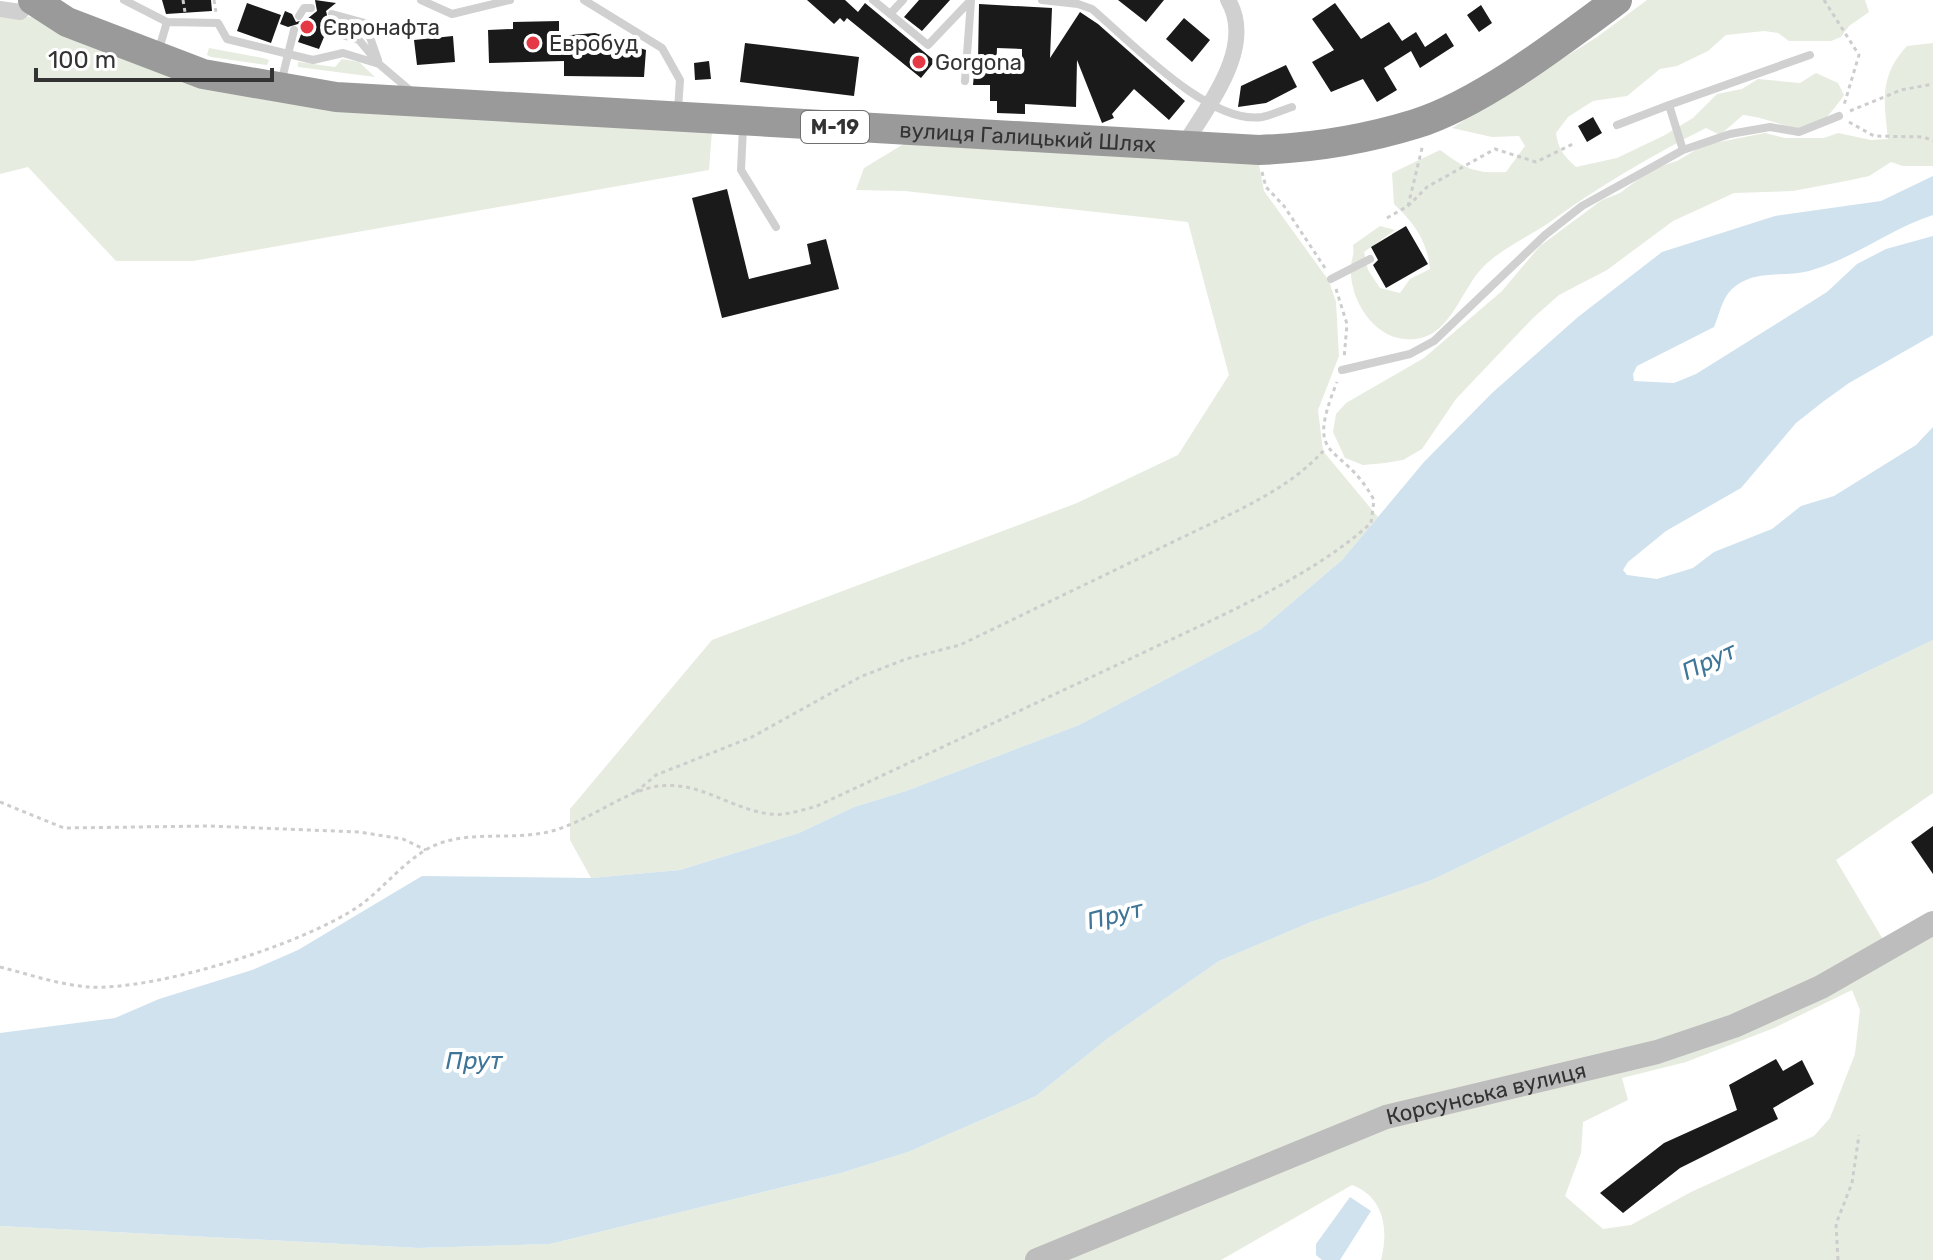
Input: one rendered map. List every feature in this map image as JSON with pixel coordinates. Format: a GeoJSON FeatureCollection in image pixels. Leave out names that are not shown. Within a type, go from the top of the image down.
{"type":"FeatureCollection","features":[{"type":"Feature","properties":{"kind":"highway","name":"вулиця Галицький Шлях"},"geometry":{"type":"LineString","coordinates":[[32,0],[67,22],[203,74],[336,97],[1259,150],[1322,147],[1417,124],[1454,107],[1554,47],[1617,0]]}},
{"type":"Feature","properties":{"kind":"main road","name":"Корсунська вулиця"},"geometry":{"type":"LineString","coordinates":[[1038,1260],[1386,1117],[1657,1052],[1734,1026],[1821,987],[1933,923]]}},
{"type":"Feature","properties":{"kind":"street"},"geometry":{"type":"LineString","coordinates":[[0,9],[20,12],[32,0]]}},
{"type":"Feature","properties":{"kind":"street"},"geometry":{"type":"LineString","coordinates":[[1184,145],[1234,54],[1237,18],[1228,0]]}},
{"type":"Feature","properties":{"kind":"lane"},"geometry":{"type":"LineString","coordinates":[[124,0],[167,22],[218,23],[227,39],[286,55],[313,60],[343,53],[379,64]]}},
{"type":"Feature","properties":{"kind":"lane"},"geometry":{"type":"LineString","coordinates":[[421,0],[452,14],[510,0]]}},
{"type":"Feature","properties":{"kind":"lane"},"geometry":{"type":"LineString","coordinates":[[584,0],[662,48],[680,80],[678,118]]}},
{"type":"Feature","properties":{"kind":"lane"},"geometry":{"type":"LineString","coordinates":[[873,0],[928,45],[971,0]]}},
{"type":"Feature","properties":{"kind":"lane"},"geometry":{"type":"LineString","coordinates":[[890,14],[903,0]]}},
{"type":"Feature","properties":{"kind":"lane"},"geometry":{"type":"LineString","coordinates":[[965,81],[971,0]]}},
{"type":"Feature","properties":{"kind":"lane"},"geometry":{"type":"LineString","coordinates":[[1042,0],[1078,4],[1092,9],[1208,105],[1239,116],[1261,117],[1292,107]]}},
{"type":"Feature","properties":{"kind":"lane"},"geometry":{"type":"LineString","coordinates":[[299,16],[304,8],[311,8]]}},
{"type":"Feature","properties":{"kind":"lane"},"geometry":{"type":"LineString","coordinates":[[332,14],[365,23],[379,64]]}},
{"type":"Feature","properties":{"kind":"lane"},"geometry":{"type":"LineString","coordinates":[[156,58],[167,22]]}},
{"type":"Feature","properties":{"kind":"lane"},"geometry":{"type":"LineString","coordinates":[[280,87],[294,30]]}},
{"type":"Feature","properties":{"kind":"lane"},"geometry":{"type":"LineString","coordinates":[[326,30],[359,40],[379,64],[425,103]]}},
{"type":"Feature","properties":{"kind":"lane"},"geometry":{"type":"LineString","coordinates":[[1617,125],[1810,55]]}},
{"type":"Feature","properties":{"kind":"lane"},"geometry":{"type":"LineString","coordinates":[[1669,105],[1683,150]]}},
{"type":"Feature","properties":{"kind":"lane"},"geometry":{"type":"LineString","coordinates":[[1342,370],[1410,354],[1434,341],[1545,235],[1582,206],[1683,150],[1730,134],[1770,127],[1799,132],[1839,116]]}},
{"type":"Feature","properties":{"kind":"lane"},"geometry":{"type":"LineString","coordinates":[[743,122],[741,170],[776,227]]}},
{"type":"Feature","properties":{"kind":"lane"},"geometry":{"type":"LineString","coordinates":[[1331,279],[1370,259]]}},
{"type":"Feature","properties":{"kind":"path"},"geometry":{"type":"LineString","coordinates":[[214,0],[215,6]]}},
{"type":"Feature","properties":{"kind":"path"},"geometry":{"type":"LineString","coordinates":[[1824,0],[1859,55],[1850,95],[1839,116]]}},
{"type":"Feature","properties":{"kind":"path"},"geometry":{"type":"LineString","coordinates":[[1839,116],[1901,90],[1933,84]]}},
{"type":"Feature","properties":{"kind":"path"},"geometry":{"type":"LineString","coordinates":[[1839,116],[1874,136],[1924,137],[1933,141]]}},
{"type":"Feature","properties":{"kind":"path"},"geometry":{"type":"LineString","coordinates":[[1408,206],[1424,145],[1417,124]]}},
{"type":"Feature","properties":{"kind":"path"},"geometry":{"type":"LineString","coordinates":[[1387,218],[1408,206],[1427,187],[1495,149],[1536,162],[1573,144]]}},
{"type":"Feature","properties":{"kind":"path"},"geometry":{"type":"LineString","coordinates":[[0,967],[88,987],[129,985],[275,948],[327,925],[360,905],[426,850],[445,840],[546,832],[579,822],[654,787],[682,785],[769,814],[789,814],[817,806],[1180,635],[1307,569],[1371,523],[1374,500],[1353,469],[1326,448],[1322,430],[1325,412],[1342,370],[1347,324],[1331,279],[1284,206],[1266,187],[1259,150]]}},
{"type":"Feature","properties":{"kind":"path"},"geometry":{"type":"LineString","coordinates":[[633,795],[656,775],[752,737],[860,677],[906,659],[960,645],[1266,497],[1306,471],[1326,448]]}},
{"type":"Feature","properties":{"kind":"path"},"geometry":{"type":"LineString","coordinates":[[0,802],[64,828],[209,826],[359,832],[403,839],[426,850]]}},
{"type":"Feature","properties":{"kind":"path"},"geometry":{"type":"LineString","coordinates":[[1838,1260],[1836,1224],[1852,1183],[1859,1135]]}},
{"type":"Feature","properties":{"kind":"shaded area"},"geometry":{"type":"Polygon","coordinates":[[[1647,0],[1865,0],[1869,12],[1849,26],[1841,37],[1831,41],[1789,41],[1778,33],[1764,31],[1726,35],[1708,51],[1677,66],[1660,69],[1627,96],[1593,101],[1568,117],[1556,133],[1562,152],[1576,167],[1617,158],[1665,135],[1693,118],[1717,94],[1742,89],[1758,79],[1800,83],[1816,73],[1838,83],[1844,95],[1831,112],[1810,127],[1788,126],[1743,115],[1720,135],[1706,128],[1626,172],[1500,253],[1484,266],[1452,314],[1432,333],[1404,339],[1382,331],[1358,303],[1351,279],[1353,245],[1380,226],[1395,230],[1364,252],[1368,270],[1380,288],[1400,293],[1410,279],[1430,269],[1419,234],[1394,204],[1392,173],[1440,150],[1470,168],[1506,172],[1525,146],[1519,136],[1492,137],[1452,128],[1597,37],[1647,0]]]}},
{"type":"Feature","properties":{"kind":"shaded area"},"geometry":{"type":"Polygon","coordinates":[[[0,12],[67,23],[203,81],[712,131],[709,170],[193,261],[116,261],[28,167],[0,174],[0,12]]]}},
{"type":"Feature","properties":{"kind":"shaded area"},"geometry":{"type":"Polygon","coordinates":[[[1933,43],[1933,166],[1903,166],[1891,162],[1869,176],[1851,180],[1793,191],[1734,193],[1673,221],[1607,270],[1559,295],[1533,318],[1456,399],[1422,449],[1403,460],[1385,463],[1363,465],[1345,458],[1333,432],[1336,414],[1346,403],[1424,358],[1502,291],[1540,246],[1602,200],[1620,193],[1652,169],[1677,161],[1704,145],[1765,133],[1785,138],[1824,138],[1838,133],[1871,140],[1888,139],[1885,101],[1892,68],[1907,46],[1933,43]]]}},
{"type":"Feature","properties":{"kind":"shaded area"},"geometry":{"type":"Polygon","coordinates":[[[209,48],[269,60],[267,65],[211,57],[207,55],[209,48]]]}},
{"type":"Feature","properties":{"kind":"shaded area"},"geometry":{"type":"Polygon","coordinates":[[[342,59],[359,62],[375,77],[298,67],[298,62],[335,67],[342,59]]]}},
{"type":"Feature","properties":{"kind":"shaded area"},"geometry":{"type":"Polygon","coordinates":[[[907,142],[1257,154],[1264,191],[1329,281],[1336,302],[1339,356],[1318,410],[1323,451],[1378,517],[1342,560],[1261,629],[1079,725],[906,791],[854,807],[799,833],[680,870],[591,878],[570,840],[570,809],[712,640],[1077,503],[1178,455],[1229,375],[1188,222],[905,191],[856,190],[864,168],[907,142]]]}},
{"type":"Feature","properties":{"kind":"shaded area"},"geometry":{"type":"Polygon","coordinates":[[[1933,640],[1933,793],[1836,860],[1894,958],[1933,935],[1933,1260],[1381,1260],[1384,1237],[1382,1215],[1371,1197],[1352,1185],[1221,1260],[0,1260],[0,1226],[418,1248],[550,1244],[841,1173],[908,1152],[1036,1096],[1107,1039],[1219,961],[1311,922],[1432,880],[1933,640]],[[1852,990],[1774,1028],[1686,1062],[1622,1078],[1628,1100],[1583,1122],[1581,1153],[1565,1196],[1603,1229],[1631,1225],[1691,1192],[1814,1136],[1830,1118],[1855,1054],[1860,1010],[1852,990]]]}},
{"type":"Feature","properties":{"kind":"water","name":"Прут"},"geometry":{"type":"Polygon","coordinates":[[[1933,176],[1933,215],[1825,266],[1800,273],[1745,280],[1728,294],[1714,327],[1637,366],[1634,381],[1674,383],[1696,374],[1827,292],[1857,264],[1886,249],[1933,236],[1933,335],[1849,383],[1824,401],[1796,423],[1741,488],[1666,531],[1628,562],[1623,570],[1627,575],[1657,579],[1693,568],[1714,552],[1772,529],[1801,506],[1834,496],[1916,445],[1933,427],[1933,640],[1432,880],[1311,922],[1219,961],[1107,1039],[1036,1096],[908,1152],[841,1173],[550,1244],[418,1248],[0,1226],[0,1033],[115,1018],[159,999],[252,970],[298,950],[422,876],[591,878],[680,870],[799,833],[854,807],[906,791],[1079,725],[1261,629],[1342,560],[1424,462],[1492,393],[1578,317],[1662,252],[1775,216],[1881,201],[1933,176]]]}},
{"type":"Feature","properties":{"kind":"water"},"geometry":{"type":"Polygon","coordinates":[[[1350,1197],[1371,1211],[1340,1260],[1322,1260],[1316,1255],[1316,1244],[1350,1197]]]}},
{"type":"Feature","properties":{"kind":"building"},"geometry":{"type":"Polygon","coordinates":[[[162,0],[211,0],[212,11],[166,14],[162,0]]]}},
{"type":"Feature","properties":{"kind":"building","name":"Євронафта"},"geometry":{"type":"Polygon","coordinates":[[[315,0],[336,3],[326,11],[329,23],[320,27],[324,37],[319,49],[298,42],[302,32],[298,24],[288,27],[280,24],[285,11],[292,14],[296,22],[307,19],[317,11],[315,0]]]}},
{"type":"Feature","properties":{"kind":"building"},"geometry":{"type":"Polygon","coordinates":[[[807,0],[845,0],[858,12],[865,3],[935,61],[921,78],[847,18],[844,22],[840,18],[834,24],[807,0]]]}},
{"type":"Feature","properties":{"kind":"building"},"geometry":{"type":"Polygon","coordinates":[[[919,0],[950,0],[922,31],[904,17],[919,0]]]}},
{"type":"Feature","properties":{"kind":"building"},"geometry":{"type":"Polygon","coordinates":[[[1118,0],[1164,0],[1146,22],[1118,0]]]}},
{"type":"Feature","properties":{"kind":"building"},"geometry":{"type":"Polygon","coordinates":[[[247,3],[281,15],[271,43],[237,31],[247,3]]]}},
{"type":"Feature","properties":{"kind":"building"},"geometry":{"type":"Polygon","coordinates":[[[1335,3],[1361,39],[1389,22],[1402,41],[1416,32],[1425,47],[1446,33],[1454,46],[1420,68],[1411,51],[1384,68],[1397,90],[1377,102],[1363,79],[1331,92],[1312,62],[1334,50],[1312,19],[1335,3]]]}},
{"type":"Feature","properties":{"kind":"building"},"geometry":{"type":"Polygon","coordinates":[[[979,4],[1052,8],[1050,58],[1080,12],[1098,24],[1185,101],[1169,120],[1134,89],[1112,114],[1114,118],[1102,123],[1077,60],[1076,107],[1025,104],[1025,114],[997,113],[997,101],[990,101],[990,85],[973,85],[975,63],[978,63],[979,4]],[[997,48],[996,72],[1022,72],[1022,49],[997,48]]]}},
{"type":"Feature","properties":{"kind":"building"},"geometry":{"type":"Polygon","coordinates":[[[1481,5],[1492,23],[1479,32],[1467,15],[1481,5]]]}},
{"type":"Feature","properties":{"kind":"building"},"geometry":{"type":"Polygon","coordinates":[[[1184,18],[1210,40],[1192,62],[1166,39],[1184,18]]]}},
{"type":"Feature","properties":{"kind":"building"},"geometry":{"type":"Polygon","coordinates":[[[559,21],[559,36],[595,33],[646,50],[644,77],[564,76],[564,61],[489,63],[488,30],[513,29],[513,22],[559,21]]]}},
{"type":"Feature","properties":{"kind":"building"},"geometry":{"type":"Polygon","coordinates":[[[453,36],[455,62],[417,65],[414,40],[453,36]]]}},
{"type":"Feature","properties":{"kind":"building"},"geometry":{"type":"Polygon","coordinates":[[[745,43],[859,57],[854,96],[740,82],[745,43]]]}},
{"type":"Feature","properties":{"kind":"building"},"geometry":{"type":"Polygon","coordinates":[[[709,61],[711,79],[695,80],[694,63],[709,61]]]}},
{"type":"Feature","properties":{"kind":"building"},"geometry":{"type":"Polygon","coordinates":[[[1286,65],[1297,87],[1266,103],[1238,107],[1241,86],[1286,65]]]}},
{"type":"Feature","properties":{"kind":"building"},"geometry":{"type":"Polygon","coordinates":[[[1593,117],[1602,133],[1587,142],[1578,126],[1593,117]]]}},
{"type":"Feature","properties":{"kind":"building"},"geometry":{"type":"Polygon","coordinates":[[[727,189],[749,279],[811,264],[807,244],[826,239],[839,289],[722,318],[692,198],[727,189]]]}},
{"type":"Feature","properties":{"kind":"building"},"geometry":{"type":"Polygon","coordinates":[[[1406,226],[1428,264],[1386,288],[1373,265],[1378,260],[1371,247],[1406,226]]]}},
{"type":"Feature","properties":{"kind":"building"},"geometry":{"type":"Polygon","coordinates":[[[1933,826],[1933,874],[1911,842],[1933,826]]]}},
{"type":"Feature","properties":{"kind":"building"},"geometry":{"type":"Polygon","coordinates":[[[1776,1059],[1783,1071],[1802,1060],[1814,1084],[1773,1108],[1778,1119],[1680,1168],[1623,1213],[1600,1193],[1664,1143],[1737,1110],[1729,1085],[1776,1059]]]}},
{"type":"Feature","properties":{"kind":"place","name":"Євронафта"},"geometry":{"type":"Point","coordinates":[307,27]}},
{"type":"Feature","properties":{"kind":"place","name":"Евробуд"},"geometry":{"type":"Point","coordinates":[533,43]}},
{"type":"Feature","properties":{"kind":"place","name":"Gorgona"},"geometry":{"type":"Point","coordinates":[919,62]}}]}
